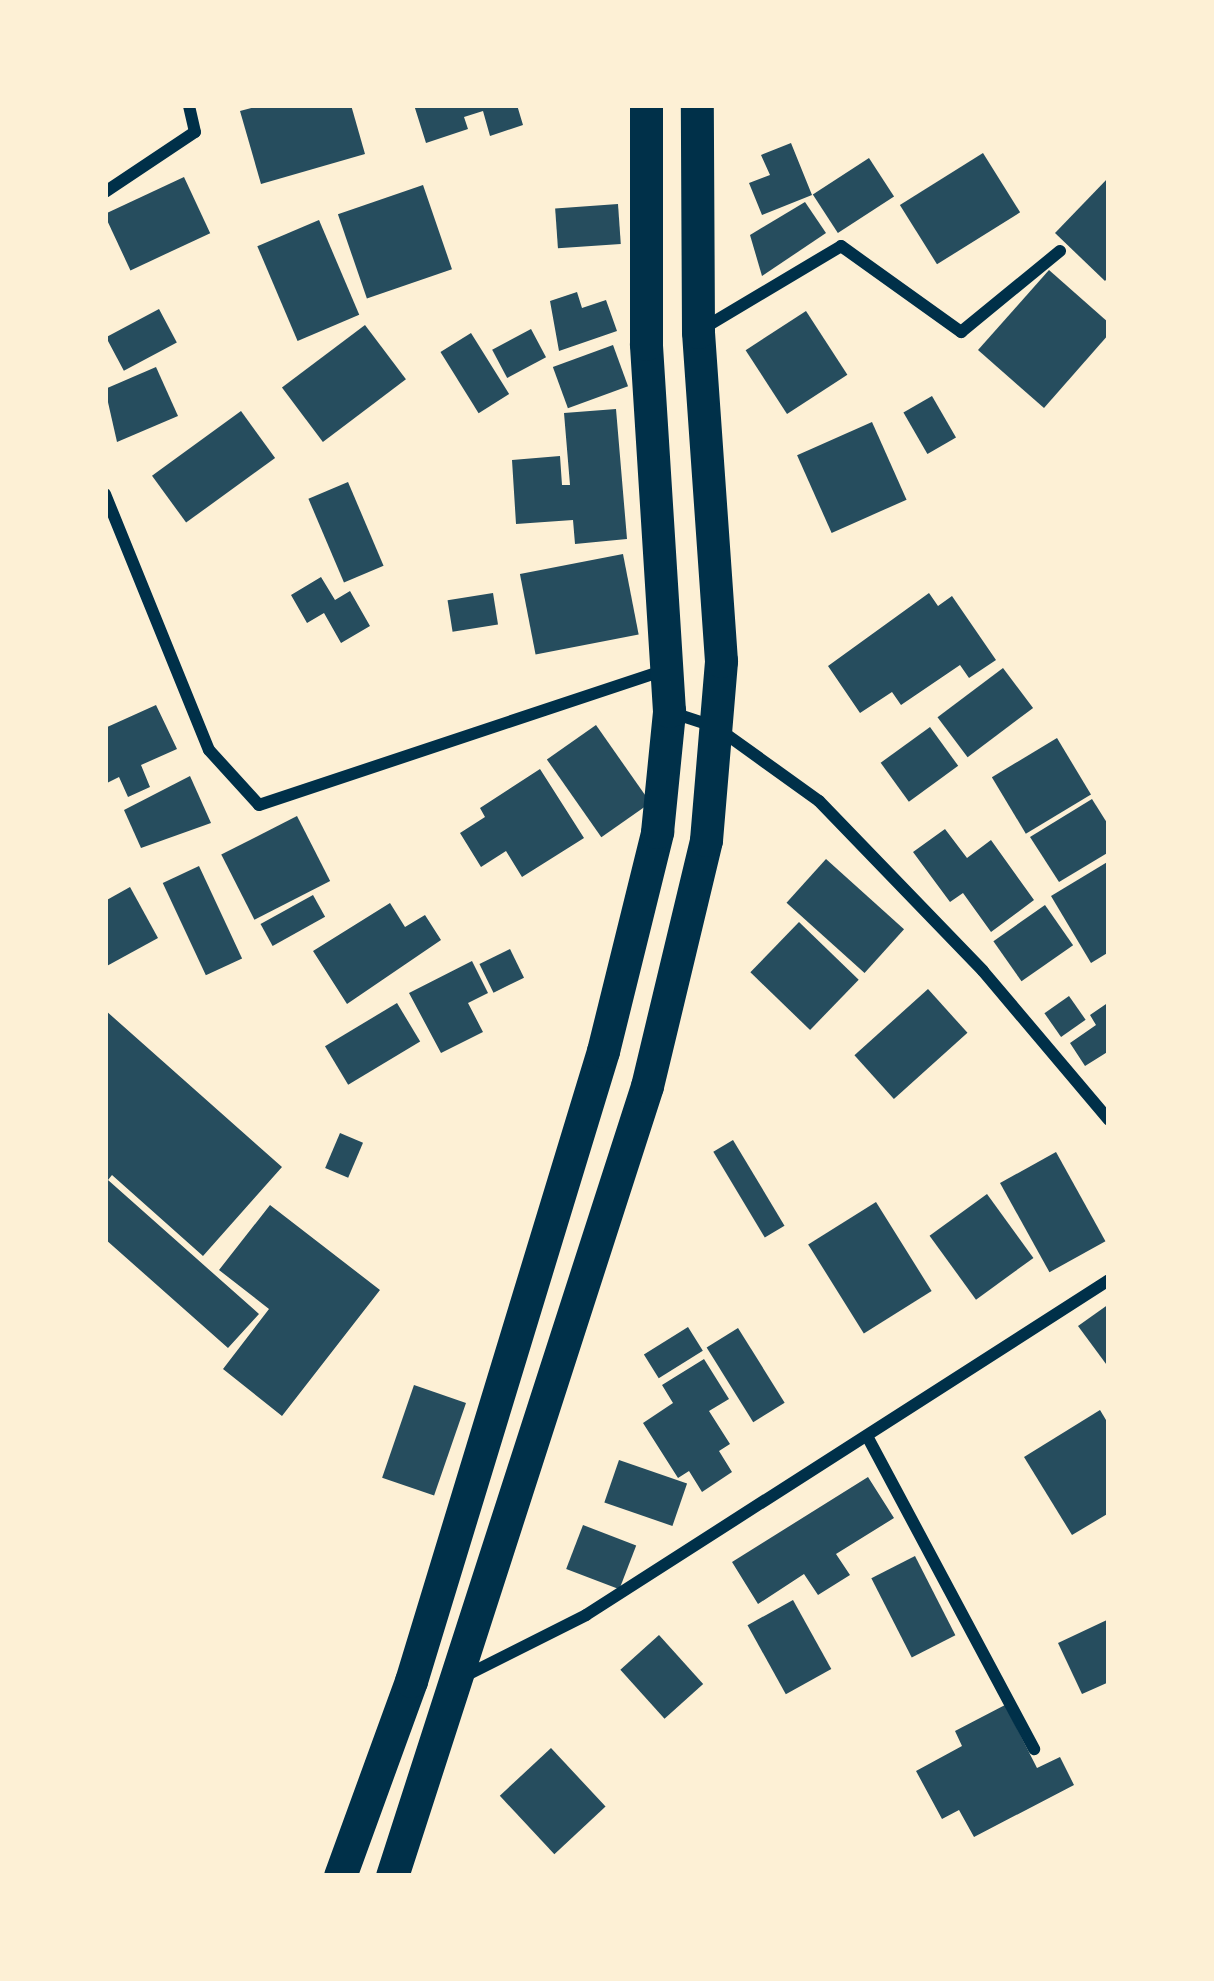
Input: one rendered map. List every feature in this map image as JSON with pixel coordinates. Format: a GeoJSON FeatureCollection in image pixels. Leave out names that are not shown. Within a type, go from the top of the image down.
{"type":"FeatureCollection","features":[{"type":"Feature","properties":{"kind":"highway"},"geometry":{"type":"LineString","coordinates":[[340,1876],[411,1681],[640,921],[669,711],[646,344],[646,105]]}},
{"type":"Feature","properties":{"kind":"highway"},"geometry":{"type":"LineString","coordinates":[[392,1876],[461,1678],[647,1087],[706,840],[716,728],[718,583],[698,332],[697,105]]}},
{"type":"Feature","properties":{"kind":"street"},"geometry":{"type":"LineString","coordinates":[[105,192],[195,131],[189,105]]}},
{"type":"Feature","properties":{"kind":"street"},"geometry":{"type":"LineString","coordinates":[[698,332],[841,246],[961,332],[1060,251]]}},
{"type":"Feature","properties":{"kind":"street"},"geometry":{"type":"LineString","coordinates":[[105,494],[209,751],[259,805],[667,670]]}},
{"type":"Feature","properties":{"kind":"street"},"geometry":{"type":"LineString","coordinates":[[669,711],[716,728],[819,801],[1094,1097],[1109,1120]]}},
{"type":"Feature","properties":{"kind":"street"},"geometry":{"type":"LineString","coordinates":[[1094,1097],[1109,1089]]}},
{"type":"Feature","properties":{"kind":"street"},"geometry":{"type":"LineString","coordinates":[[461,1678],[586,1616],[1109,1280]]}},
{"type":"Feature","properties":{"kind":"street"},"geometry":{"type":"LineString","coordinates":[[866,1436],[1034,1749]]}},
{"type":"Feature","properties":{"kind":"building"},"geometry":{"type":"Polygon","coordinates":[[[263,105],[351,105],[365,154],[261,184],[240,111],[263,105]]]}},
{"type":"Feature","properties":{"kind":"building"},"geometry":{"type":"Polygon","coordinates":[[[414,105],[517,105],[523,125],[490,136],[483,111],[464,117],[468,129],[426,143],[414,105]]]}},
{"type":"Feature","properties":{"kind":"building"},"geometry":{"type":"Polygon","coordinates":[[[791,143],[812,195],[762,215],[749,183],[770,175],[761,155],[791,143]]]}},
{"type":"Feature","properties":{"kind":"building"},"geometry":{"type":"Polygon","coordinates":[[[983,153],[1020,212],[937,264],[900,205],[983,153]]]}},
{"type":"Feature","properties":{"kind":"building"},"geometry":{"type":"Polygon","coordinates":[[[869,158],[894,197],[838,233],[813,194],[869,158]]]}},
{"type":"Feature","properties":{"kind":"building"},"geometry":{"type":"Polygon","coordinates":[[[184,177],[210,233],[130,270],[105,214],[184,177]]]}},
{"type":"Feature","properties":{"kind":"building"},"geometry":{"type":"Polygon","coordinates":[[[1109,177],[1109,276],[1105,281],[1055,233],[1109,177]]]}},
{"type":"Feature","properties":{"kind":"building"},"geometry":{"type":"Polygon","coordinates":[[[423,185],[452,269],[367,298],[338,214],[423,185]]]}},
{"type":"Feature","properties":{"kind":"building"},"geometry":{"type":"Polygon","coordinates":[[[805,202],[826,233],[762,276],[750,235],[805,202]]]}},
{"type":"Feature","properties":{"kind":"building"},"geometry":{"type":"Polygon","coordinates":[[[618,204],[621,244],[558,248],[555,208],[618,204]]]}},
{"type":"Feature","properties":{"kind":"building"},"geometry":{"type":"Polygon","coordinates":[[[319,220],[359,315],[298,341],[257,246],[319,220]]]}},
{"type":"Feature","properties":{"kind":"building"},"geometry":{"type":"Polygon","coordinates":[[[1049,270],[1109,323],[1109,334],[1044,408],[978,350],[1049,270]]]}},
{"type":"Feature","properties":{"kind":"building"},"geometry":{"type":"Polygon","coordinates":[[[577,292],[582,308],[606,300],[617,331],[559,351],[550,301],[577,292]]]}},
{"type":"Feature","properties":{"kind":"building"},"geometry":{"type":"Polygon","coordinates":[[[159,309],[177,343],[124,371],[106,337],[159,309]]]}},
{"type":"Feature","properties":{"kind":"building"},"geometry":{"type":"Polygon","coordinates":[[[806,311],[847,375],[787,414],[746,350],[806,311]]]}},
{"type":"Feature","properties":{"kind":"building"},"geometry":{"type":"Polygon","coordinates":[[[365,325],[406,379],[323,442],[282,388],[365,325]]]}},
{"type":"Feature","properties":{"kind":"building"},"geometry":{"type":"Polygon","coordinates":[[[531,329],[546,357],[507,378],[492,350],[531,329]]]}},
{"type":"Feature","properties":{"kind":"building"},"geometry":{"type":"Polygon","coordinates":[[[471,333],[509,394],[479,413],[440,352],[471,333]]]}},
{"type":"Feature","properties":{"kind":"building"},"geometry":{"type":"Polygon","coordinates":[[[613,345],[628,386],[568,408],[553,367],[613,345]]]}},
{"type":"Feature","properties":{"kind":"building"},"geometry":{"type":"Polygon","coordinates":[[[156,367],[178,416],[117,442],[105,389],[156,367]]]}},
{"type":"Feature","properties":{"kind":"building"},"geometry":{"type":"Polygon","coordinates":[[[932,396],[956,438],[927,454],[903,412],[932,396]]]}},
{"type":"Feature","properties":{"kind":"building"},"geometry":{"type":"Polygon","coordinates":[[[616,409],[627,539],[575,544],[573,520],[516,524],[512,460],[560,456],[562,485],[570,485],[564,413],[616,409]]]}},
{"type":"Feature","properties":{"kind":"building"},"geometry":{"type":"Polygon","coordinates":[[[241,411],[275,458],[186,523],[152,476],[241,411]]]}},
{"type":"Feature","properties":{"kind":"building"},"geometry":{"type":"Polygon","coordinates":[[[872,422],[907,500],[832,533],[797,455],[872,422]]]}},
{"type":"Feature","properties":{"kind":"building"},"geometry":{"type":"Polygon","coordinates":[[[348,482],[384,566],[344,583],[308,499],[348,482]]]}},
{"type":"Feature","properties":{"kind":"building"},"geometry":{"type":"Polygon","coordinates":[[[623,554],[639,634],[536,655],[520,574],[623,554]]]}},
{"type":"Feature","properties":{"kind":"building"},"geometry":{"type":"Polygon","coordinates":[[[321,577],[335,600],[350,591],[370,626],[341,643],[324,613],[307,623],[291,595],[321,577]]]}},
{"type":"Feature","properties":{"kind":"building"},"geometry":{"type":"Polygon","coordinates":[[[493,593],[498,625],[453,632],[448,600],[493,593]]]}},
{"type":"Feature","properties":{"kind":"building"},"geometry":{"type":"Polygon","coordinates":[[[929,593],[938,606],[952,596],[996,660],[969,678],[960,665],[901,705],[892,692],[860,713],[828,666],[929,593]]]}},
{"type":"Feature","properties":{"kind":"building"},"geometry":{"type":"Polygon","coordinates":[[[1003,668],[1033,708],[968,757],[938,717],[1003,668]]]}},
{"type":"Feature","properties":{"kind":"building"},"geometry":{"type":"Polygon","coordinates":[[[156,705],[177,749],[141,765],[150,787],[128,797],[119,777],[105,784],[105,728],[156,705]]]}},
{"type":"Feature","properties":{"kind":"building"},"geometry":{"type":"Polygon","coordinates":[[[596,725],[650,803],[601,837],[547,759],[596,725]]]}},
{"type":"Feature","properties":{"kind":"building"},"geometry":{"type":"Polygon","coordinates":[[[930,727],[958,766],[909,802],[881,763],[930,727]]]}},
{"type":"Feature","properties":{"kind":"building"},"geometry":{"type":"Polygon","coordinates":[[[1057,738],[1091,795],[1026,834],[992,777],[1057,738]]]}},
{"type":"Feature","properties":{"kind":"building"},"geometry":{"type":"Polygon","coordinates":[[[540,769],[584,838],[522,877],[506,851],[481,867],[460,833],[485,817],[480,808],[540,769]]]}},
{"type":"Feature","properties":{"kind":"building"},"geometry":{"type":"Polygon","coordinates":[[[190,776],[211,823],[141,848],[124,810],[190,776]]]}},
{"type":"Feature","properties":{"kind":"building"},"geometry":{"type":"Polygon","coordinates":[[[1092,799],[1109,826],[1109,852],[1059,882],[1030,837],[1092,799]]]}},
{"type":"Feature","properties":{"kind":"building"},"geometry":{"type":"Polygon","coordinates":[[[297,816],[330,881],[254,920],[221,855],[297,816]]]}},
{"type":"Feature","properties":{"kind":"building"},"geometry":{"type":"Polygon","coordinates":[[[945,829],[967,858],[991,840],[1034,900],[991,932],[963,893],[950,902],[913,852],[945,829]]]}},
{"type":"Feature","properties":{"kind":"building"},"geometry":{"type":"Polygon","coordinates":[[[826,859],[904,929],[865,973],[787,903],[826,859]]]}},
{"type":"Feature","properties":{"kind":"building"},"geometry":{"type":"Polygon","coordinates":[[[1109,861],[1109,952],[1091,963],[1051,896],[1109,861]]]}},
{"type":"Feature","properties":{"kind":"building"},"geometry":{"type":"Polygon","coordinates":[[[199,866],[242,958],[206,975],[163,883],[199,866]]]}},
{"type":"Feature","properties":{"kind":"building"},"geometry":{"type":"Polygon","coordinates":[[[130,887],[158,938],[105,967],[105,901],[130,887]]]}},
{"type":"Feature","properties":{"kind":"building"},"geometry":{"type":"Polygon","coordinates":[[[313,895],[325,917],[273,946],[261,924],[313,895]]]}},
{"type":"Feature","properties":{"kind":"building"},"geometry":{"type":"Polygon","coordinates":[[[390,903],[405,927],[425,915],[441,940],[347,1004],[313,951],[390,903]]]}},
{"type":"Feature","properties":{"kind":"building"},"geometry":{"type":"Polygon","coordinates":[[[1045,905],[1073,945],[1021,981],[993,941],[1045,905]]]}},
{"type":"Feature","properties":{"kind":"building"},"geometry":{"type":"Polygon","coordinates":[[[799,922],[859,980],[810,1030],[750,972],[799,922]]]}},
{"type":"Feature","properties":{"kind":"building"},"geometry":{"type":"Polygon","coordinates":[[[510,949],[524,978],[493,993],[479,964],[510,949]]]}},
{"type":"Feature","properties":{"kind":"building"},"geometry":{"type":"Polygon","coordinates":[[[472,961],[488,993],[468,1003],[483,1032],[441,1053],[409,993],[472,961]]]}},
{"type":"Feature","properties":{"kind":"building"},"geometry":{"type":"Polygon","coordinates":[[[928,989],[967,1033],[894,1099],[854,1055],[928,989]]]}},
{"type":"Feature","properties":{"kind":"building"},"geometry":{"type":"Polygon","coordinates":[[[1069,996],[1086,1020],[1061,1037],[1044,1013],[1069,996]]]}},
{"type":"Feature","properties":{"kind":"building"},"geometry":{"type":"Polygon","coordinates":[[[1109,1002],[1109,1051],[1085,1066],[1070,1043],[1096,1025],[1090,1015],[1109,1002]]]}},
{"type":"Feature","properties":{"kind":"building"},"geometry":{"type":"Polygon","coordinates":[[[397,1003],[420,1042],[348,1085],[325,1046],[397,1003]]]}},
{"type":"Feature","properties":{"kind":"building"},"geometry":{"type":"Polygon","coordinates":[[[105,1010],[282,1167],[203,1256],[112,1175],[108,1180],[259,1314],[228,1348],[105,1239],[105,1010]]]}},
{"type":"Feature","properties":{"kind":"building"},"geometry":{"type":"Polygon","coordinates":[[[340,1133],[363,1143],[348,1178],[325,1168],[340,1133]]]}},
{"type":"Feature","properties":{"kind":"building"},"geometry":{"type":"Polygon","coordinates":[[[733,1140],[785,1226],[765,1238],[713,1152],[733,1140]]]}},
{"type":"Feature","properties":{"kind":"building"},"geometry":{"type":"Polygon","coordinates":[[[1056,1152],[1105,1241],[1049,1272],[1000,1183],[1056,1152]]]}},
{"type":"Feature","properties":{"kind":"building"},"geometry":{"type":"Polygon","coordinates":[[[987,1194],[1033,1258],[976,1300],[930,1236],[987,1194]]]}},
{"type":"Feature","properties":{"kind":"building"},"geometry":{"type":"Polygon","coordinates":[[[876,1202],[932,1291],[864,1333],[808,1244],[876,1202]]]}},
{"type":"Feature","properties":{"kind":"building"},"geometry":{"type":"Polygon","coordinates":[[[270,1205],[380,1290],[282,1416],[223,1369],[269,1309],[219,1270],[270,1205]]]}},
{"type":"Feature","properties":{"kind":"building"},"geometry":{"type":"Polygon","coordinates":[[[1109,1304],[1109,1368],[1078,1326],[1109,1304]]]}},
{"type":"Feature","properties":{"kind":"building"},"geometry":{"type":"Polygon","coordinates":[[[688,1327],[703,1351],[659,1378],[644,1355],[688,1327]]]}},
{"type":"Feature","properties":{"kind":"building"},"geometry":{"type":"Polygon","coordinates":[[[738,1328],[785,1403],[753,1422],[707,1348],[738,1328]]]}},
{"type":"Feature","properties":{"kind":"building"},"geometry":{"type":"Polygon","coordinates":[[[704,1359],[729,1399],[709,1411],[730,1444],[719,1451],[732,1472],[702,1492],[689,1471],[678,1478],[643,1423],[673,1403],[662,1385],[704,1359]]]}},
{"type":"Feature","properties":{"kind":"building"},"geometry":{"type":"Polygon","coordinates":[[[414,1385],[466,1403],[434,1496],[382,1478],[414,1385]]]}},
{"type":"Feature","properties":{"kind":"building"},"geometry":{"type":"Polygon","coordinates":[[[1100,1410],[1109,1425],[1109,1513],[1072,1535],[1024,1457],[1100,1410]]]}},
{"type":"Feature","properties":{"kind":"building"},"geometry":{"type":"Polygon","coordinates":[[[619,1460],[687,1483],[672,1526],[604,1503],[619,1460]]]}},
{"type":"Feature","properties":{"kind":"building"},"geometry":{"type":"Polygon","coordinates":[[[868,1477],[894,1518],[836,1554],[850,1575],[818,1595],[804,1574],[758,1604],[732,1562],[868,1477]]]}},
{"type":"Feature","properties":{"kind":"building"},"geometry":{"type":"Polygon","coordinates":[[[583,1525],[636,1545],[619,1589],[566,1569],[583,1525]]]}},
{"type":"Feature","properties":{"kind":"building"},"geometry":{"type":"Polygon","coordinates":[[[915,1556],[955,1635],[912,1658],[871,1578],[915,1556]]]}},
{"type":"Feature","properties":{"kind":"building"},"geometry":{"type":"Polygon","coordinates":[[[793,1600],[831,1669],[786,1694],[748,1625],[793,1600]]]}},
{"type":"Feature","properties":{"kind":"building"},"geometry":{"type":"Polygon","coordinates":[[[1109,1619],[1109,1682],[1082,1694],[1058,1643],[1109,1619]]]}},
{"type":"Feature","properties":{"kind":"building"},"geometry":{"type":"Polygon","coordinates":[[[659,1635],[703,1684],[665,1719],[620,1670],[659,1635]]]}},
{"type":"Feature","properties":{"kind":"building"},"geometry":{"type":"Polygon","coordinates":[[[1005,1705],[1037,1768],[1060,1757],[1074,1785],[974,1837],[959,1810],[942,1819],[916,1771],[962,1746],[955,1731],[1005,1705]]]}},
{"type":"Feature","properties":{"kind":"building"},"geometry":{"type":"Polygon","coordinates":[[[551,1748],[606,1807],[554,1854],[500,1796],[551,1748]]]}}]}
